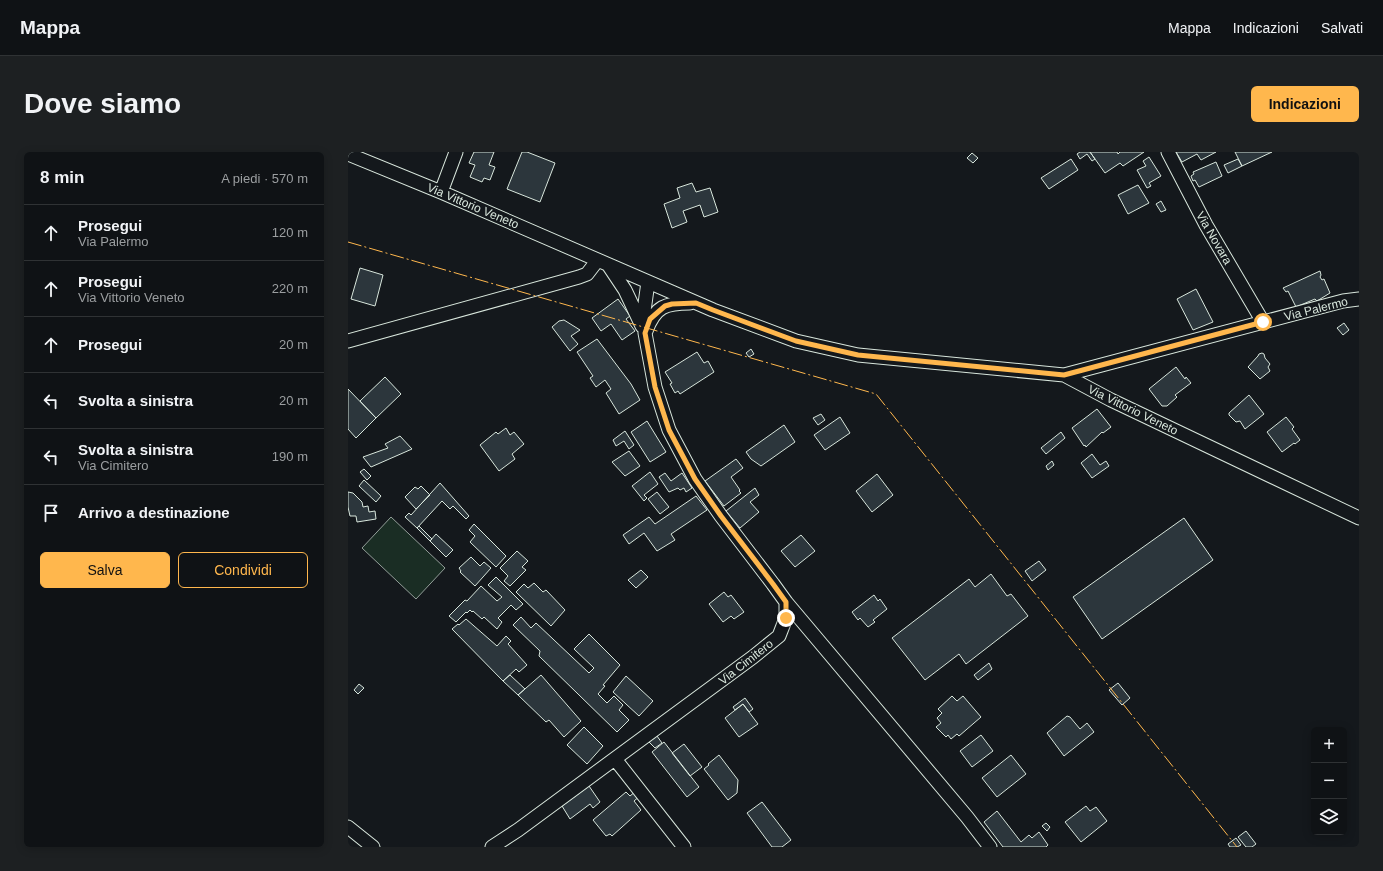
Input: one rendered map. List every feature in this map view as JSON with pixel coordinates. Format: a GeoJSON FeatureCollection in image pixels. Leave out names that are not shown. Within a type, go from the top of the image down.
{"type":"FeatureCollection","features":[{"type":"Feature","properties":{"kind":"street"},"geometry":{"type":"LineString","coordinates":[[441,192],[456,152]]}},
{"type":"Feature","properties":{"kind":"street","name":"Via Novara"},"geometry":{"type":"LineString","coordinates":[[1168,152],[1206,225],[1263,322]]}},
{"type":"Feature","properties":{"kind":"street","name":"Via Vittorio Veneto"},"geometry":{"type":"LineString","coordinates":[[348,154],[441,192],[696,303],[796,341],[858,355],[1064,375],[1110,400],[1359,518]]}},
{"type":"Feature","properties":{"kind":"street"},"geometry":{"type":"LineString","coordinates":[[348,341],[579,277],[587,274],[603,263],[625,290],[645,333]]}},
{"type":"Feature","properties":{"kind":"street"},"geometry":{"type":"LineString","coordinates":[[648,282],[644,311],[645,333],[655,387],[669,430],[695,479],[786,602],[967,817],[990,847]]}},
{"type":"Feature","properties":{"kind":"street","name":"Via Palermo"},"geometry":{"type":"LineString","coordinates":[[1064,375],[1343,301],[1359,299]]}},
{"type":"Feature","properties":{"kind":"street"},"geometry":{"type":"LineString","coordinates":[[645,333],[650,319],[665,306],[672,304],[696,303]]}},
{"type":"Feature","properties":{"kind":"street","name":"Via Cimitero"},"geometry":{"type":"LineString","coordinates":[[492,847],[518,830],[754,657],[779,636],[786,618],[786,602]]}},
{"type":"Feature","properties":{"kind":"street"},"geometry":{"type":"LineString","coordinates":[[615,758],[684,847]]}},
{"type":"Feature","properties":{"kind":"street"},"geometry":{"type":"LineString","coordinates":[[348,827],[373,847]]}},
{"type":"Feature","properties":{"kind":"green space"},"geometry":{"type":"Polygon","coordinates":[[[391,517],[445,568],[416,599],[362,548],[391,517]]]}},
{"type":"Feature","properties":{"kind":"building"},"geometry":{"type":"Polygon","coordinates":[[[474,152],[494,152],[489,165],[495,167],[490,180],[484,178],[482,182],[470,177],[475,165],[469,163],[474,152]]]}},
{"type":"Feature","properties":{"kind":"building"},"geometry":{"type":"Polygon","coordinates":[[[522,152],[527,152],[555,163],[540,202],[507,189],[522,152]]]}},
{"type":"Feature","properties":{"kind":"building"},"geometry":{"type":"Polygon","coordinates":[[[1080,152],[1090,152],[1095,159],[1092,161],[1087,154],[1080,159],[1077,154],[1080,152]]]}},
{"type":"Feature","properties":{"kind":"building"},"geometry":{"type":"Polygon","coordinates":[[[1090,152],[1117,152],[1118,154],[1120,152],[1144,152],[1123,166],[1120,163],[1105,173],[1090,152]]]}},
{"type":"Feature","properties":{"kind":"building"},"geometry":{"type":"Polygon","coordinates":[[[1176,152],[1216,152],[1201,160],[1197,154],[1182,162],[1176,152]]]}},
{"type":"Feature","properties":{"kind":"building"},"geometry":{"type":"Polygon","coordinates":[[[1235,152],[1272,152],[1242,166],[1235,152]]]}},
{"type":"Feature","properties":{"kind":"building"},"geometry":{"type":"Polygon","coordinates":[[[972,153],[978,158],[973,163],[967,158],[972,153]]]}},
{"type":"Feature","properties":{"kind":"building"},"geometry":{"type":"Polygon","coordinates":[[[1149,157],[1161,176],[1149,183],[1151,186],[1147,188],[1137,170],[1146,166],[1143,161],[1149,157]]]}},
{"type":"Feature","properties":{"kind":"building"},"geometry":{"type":"Polygon","coordinates":[[[1071,159],[1078,170],[1049,189],[1041,178],[1071,159]]]}},
{"type":"Feature","properties":{"kind":"building"},"geometry":{"type":"Polygon","coordinates":[[[1238,159],[1242,166],[1228,173],[1224,165],[1238,159]]]}},
{"type":"Feature","properties":{"kind":"building"},"geometry":{"type":"Polygon","coordinates":[[[1216,162],[1222,176],[1199,187],[1195,180],[1193,181],[1191,176],[1194,174],[1193,172],[1216,162]]]}},
{"type":"Feature","properties":{"kind":"building"},"geometry":{"type":"Polygon","coordinates":[[[692,183],[696,192],[710,188],[718,212],[704,217],[700,205],[683,211],[687,222],[672,228],[664,204],[680,198],[677,188],[692,183]]]}},
{"type":"Feature","properties":{"kind":"building"},"geometry":{"type":"Polygon","coordinates":[[[1138,185],[1149,203],[1128,214],[1118,195],[1138,185]]]}},
{"type":"Feature","properties":{"kind":"building"},"geometry":{"type":"Polygon","coordinates":[[[1161,201],[1166,210],[1161,212],[1156,204],[1161,201]]]}},
{"type":"Feature","properties":{"kind":"building"},"geometry":{"type":"Polygon","coordinates":[[[360,268],[383,275],[375,306],[351,299],[360,268]]]}},
{"type":"Feature","properties":{"kind":"building"},"geometry":{"type":"Polygon","coordinates":[[[1320,271],[1320,277],[1322,280],[1324,279],[1330,293],[1317,301],[1315,299],[1296,307],[1288,291],[1286,292],[1283,288],[1320,271]]]}},
{"type":"Feature","properties":{"kind":"building"},"geometry":{"type":"Polygon","coordinates":[[[1196,289],[1213,322],[1193,330],[1177,299],[1196,289]]]}},
{"type":"Feature","properties":{"kind":"building"},"geometry":{"type":"Polygon","coordinates":[[[618,299],[630,316],[626,319],[635,331],[622,340],[611,324],[601,331],[592,318],[618,299]]]}},
{"type":"Feature","properties":{"kind":"building"},"geometry":{"type":"Polygon","coordinates":[[[564,320],[580,330],[571,336],[578,344],[570,351],[552,327],[559,321],[564,320]]]}},
{"type":"Feature","properties":{"kind":"building"},"geometry":{"type":"Polygon","coordinates":[[[1344,323],[1349,330],[1343,335],[1337,328],[1344,323]]]}},
{"type":"Feature","properties":{"kind":"building"},"geometry":{"type":"Polygon","coordinates":[[[597,339],[631,384],[640,400],[619,414],[606,393],[611,389],[605,380],[596,387],[590,378],[593,376],[577,352],[597,339]]]}},
{"type":"Feature","properties":{"kind":"building"},"geometry":{"type":"Polygon","coordinates":[[[751,349],[754,354],[749,357],[746,353],[751,349]]]}},
{"type":"Feature","properties":{"kind":"building"},"geometry":{"type":"Polygon","coordinates":[[[697,352],[704,363],[708,361],[714,372],[680,394],[678,391],[675,393],[670,384],[672,383],[665,372],[697,352]]]}},
{"type":"Feature","properties":{"kind":"building"},"geometry":{"type":"Polygon","coordinates":[[[1262,353],[1270,364],[1268,367],[1270,371],[1260,379],[1248,367],[1259,354],[1262,353]]]}},
{"type":"Feature","properties":{"kind":"building"},"geometry":{"type":"Polygon","coordinates":[[[1176,367],[1185,379],[1186,377],[1191,383],[1175,395],[1177,397],[1167,406],[1162,406],[1149,389],[1176,367]]]}},
{"type":"Feature","properties":{"kind":"building"},"geometry":{"type":"Polygon","coordinates":[[[385,377],[401,394],[376,418],[360,401],[385,377]]]}},
{"type":"Feature","properties":{"kind":"building"},"geometry":{"type":"Polygon","coordinates":[[[348,389],[376,418],[356,438],[348,429],[348,389]]]}},
{"type":"Feature","properties":{"kind":"building"},"geometry":{"type":"Polygon","coordinates":[[[1249,395],[1264,414],[1245,429],[1240,421],[1236,422],[1229,415],[1229,413],[1249,395]]]}},
{"type":"Feature","properties":{"kind":"building"},"geometry":{"type":"Polygon","coordinates":[[[1097,409],[1111,427],[1103,433],[1102,432],[1086,447],[1072,428],[1097,409]]]}},
{"type":"Feature","properties":{"kind":"building"},"geometry":{"type":"Polygon","coordinates":[[[821,414],[825,420],[818,425],[813,418],[821,414]]]}},
{"type":"Feature","properties":{"kind":"building"},"geometry":{"type":"Polygon","coordinates":[[[840,417],[850,433],[825,450],[814,435],[840,417]]]}},
{"type":"Feature","properties":{"kind":"building"},"geometry":{"type":"Polygon","coordinates":[[[1286,417],[1294,427],[1292,429],[1300,440],[1282,452],[1267,432],[1286,417]]]}},
{"type":"Feature","properties":{"kind":"building"},"geometry":{"type":"Polygon","coordinates":[[[647,421],[666,452],[650,462],[631,432],[647,421]]]}},
{"type":"Feature","properties":{"kind":"building"},"geometry":{"type":"Polygon","coordinates":[[[784,425],[795,442],[761,466],[751,459],[746,452],[784,425]]]}},
{"type":"Feature","properties":{"kind":"building"},"geometry":{"type":"Polygon","coordinates":[[[506,428],[510,435],[514,432],[524,444],[512,454],[515,459],[499,471],[480,445],[496,432],[498,434],[506,428]]]}},
{"type":"Feature","properties":{"kind":"building"},"geometry":{"type":"Polygon","coordinates":[[[625,431],[634,445],[629,449],[624,441],[616,446],[613,440],[625,431]]]}},
{"type":"Feature","properties":{"kind":"building"},"geometry":{"type":"Polygon","coordinates":[[[1061,432],[1065,438],[1046,454],[1041,448],[1061,432]]]}},
{"type":"Feature","properties":{"kind":"building"},"geometry":{"type":"Polygon","coordinates":[[[400,436],[412,449],[371,467],[363,457],[388,448],[385,444],[400,436]]]}},
{"type":"Feature","properties":{"kind":"building"},"geometry":{"type":"Polygon","coordinates":[[[629,451],[640,466],[625,476],[612,462],[629,451]]]}},
{"type":"Feature","properties":{"kind":"building"},"geometry":{"type":"Polygon","coordinates":[[[1092,454],[1100,465],[1106,461],[1109,466],[1092,478],[1081,463],[1092,454]]]}},
{"type":"Feature","properties":{"kind":"building"},"geometry":{"type":"Polygon","coordinates":[[[736,459],[743,468],[731,477],[741,493],[724,506],[705,481],[736,459]]]}},
{"type":"Feature","properties":{"kind":"building"},"geometry":{"type":"Polygon","coordinates":[[[1052,461],[1054,465],[1048,470],[1046,466],[1052,461]]]}},
{"type":"Feature","properties":{"kind":"building"},"geometry":{"type":"Polygon","coordinates":[[[364,469],[371,476],[367,480],[360,472],[364,469]]]}},
{"type":"Feature","properties":{"kind":"building"},"geometry":{"type":"Polygon","coordinates":[[[650,472],[658,484],[644,495],[647,498],[644,501],[632,486],[650,472]]]}},
{"type":"Feature","properties":{"kind":"building"},"geometry":{"type":"Polygon","coordinates":[[[665,473],[671,481],[682,473],[692,488],[686,492],[684,488],[680,490],[678,488],[669,492],[659,477],[665,473]]]}},
{"type":"Feature","properties":{"kind":"building"},"geometry":{"type":"Polygon","coordinates":[[[877,474],[893,495],[872,512],[856,491],[877,474]]]}},
{"type":"Feature","properties":{"kind":"building"},"geometry":{"type":"Polygon","coordinates":[[[364,480],[381,496],[376,502],[359,486],[364,480]]]}},
{"type":"Feature","properties":{"kind":"building"},"geometry":{"type":"Polygon","coordinates":[[[440,483],[469,516],[466,519],[453,506],[450,509],[442,501],[417,528],[405,517],[409,513],[411,515],[440,483]]]}},
{"type":"Feature","properties":{"kind":"building"},"geometry":{"type":"Polygon","coordinates":[[[421,486],[430,495],[416,509],[405,497],[415,487],[418,489],[421,486]]]}},
{"type":"Feature","properties":{"kind":"building"},"geometry":{"type":"Polygon","coordinates":[[[755,488],[759,495],[750,502],[759,512],[740,528],[726,511],[755,488]]]}},
{"type":"Feature","properties":{"kind":"building"},"geometry":{"type":"Polygon","coordinates":[[[348,492],[353,493],[362,502],[363,507],[368,506],[369,512],[375,511],[376,519],[357,522],[356,516],[350,516],[348,507],[348,492]]]}},
{"type":"Feature","properties":{"kind":"building"},"geometry":{"type":"Polygon","coordinates":[[[657,492],[669,507],[660,514],[648,499],[657,492]]]}},
{"type":"Feature","properties":{"kind":"building"},"geometry":{"type":"Polygon","coordinates":[[[696,496],[707,510],[671,534],[675,540],[657,551],[644,533],[629,544],[623,535],[649,517],[655,524],[696,496]]]}},
{"type":"Feature","properties":{"kind":"building"},"geometry":{"type":"Polygon","coordinates":[[[1184,518],[1213,560],[1102,639],[1073,597],[1184,518]]]}},
{"type":"Feature","properties":{"kind":"building"},"geometry":{"type":"Polygon","coordinates":[[[474,524],[506,556],[496,567],[470,542],[475,536],[469,530],[474,524]]]}},
{"type":"Feature","properties":{"kind":"building"},"geometry":{"type":"Polygon","coordinates":[[[419,526],[432,539],[430,541],[417,528],[419,526]]]}},
{"type":"Feature","properties":{"kind":"building"},"geometry":{"type":"Polygon","coordinates":[[[436,534],[453,550],[446,557],[430,541],[436,534]]]}},
{"type":"Feature","properties":{"kind":"building"},"geometry":{"type":"Polygon","coordinates":[[[801,535],[815,551],[795,567],[781,551],[801,535]]]}},
{"type":"Feature","properties":{"kind":"building"},"geometry":{"type":"Polygon","coordinates":[[[517,551],[528,561],[522,567],[526,570],[510,586],[504,581],[508,576],[500,568],[517,551]]]}},
{"type":"Feature","properties":{"kind":"building"},"geometry":{"type":"Polygon","coordinates":[[[471,557],[480,566],[484,562],[491,568],[475,586],[460,572],[461,571],[459,568],[471,557]]]}},
{"type":"Feature","properties":{"kind":"building"},"geometry":{"type":"Polygon","coordinates":[[[1039,561],[1046,570],[1032,581],[1025,571],[1039,561]]]}},
{"type":"Feature","properties":{"kind":"building"},"geometry":{"type":"Polygon","coordinates":[[[641,570],[648,577],[636,588],[628,580],[641,570]]]}},
{"type":"Feature","properties":{"kind":"building"},"geometry":{"type":"Polygon","coordinates":[[[991,574],[1007,596],[1011,594],[1028,616],[966,664],[959,654],[925,680],[892,638],[969,579],[975,587],[991,574]]]}},
{"type":"Feature","properties":{"kind":"building"},"geometry":{"type":"Polygon","coordinates":[[[496,577],[523,604],[516,610],[511,605],[498,618],[502,622],[497,629],[484,617],[482,619],[470,610],[456,622],[449,616],[465,600],[467,601],[481,586],[497,601],[502,597],[488,585],[496,577]]]}},
{"type":"Feature","properties":{"kind":"building"},"geometry":{"type":"Polygon","coordinates":[[[534,583],[543,592],[546,590],[565,610],[551,626],[516,592],[524,584],[528,588],[534,583]]]}},
{"type":"Feature","properties":{"kind":"building"},"geometry":{"type":"Polygon","coordinates":[[[724,592],[728,597],[731,595],[744,612],[734,619],[731,616],[723,622],[709,604],[724,592]]]}},
{"type":"Feature","properties":{"kind":"building"},"geometry":{"type":"Polygon","coordinates":[[[874,595],[878,601],[880,599],[887,609],[873,620],[875,622],[868,627],[860,618],[858,620],[852,612],[874,595]]]}},
{"type":"Feature","properties":{"kind":"building"},"geometry":{"type":"Polygon","coordinates":[[[521,617],[531,628],[536,623],[589,673],[594,668],[574,649],[589,634],[620,665],[603,685],[605,686],[598,694],[607,703],[614,696],[623,705],[619,710],[629,720],[617,732],[539,656],[540,651],[513,625],[521,617]]]}},
{"type":"Feature","properties":{"kind":"building"},"geometry":{"type":"Polygon","coordinates":[[[466,619],[497,646],[506,636],[511,641],[508,644],[527,665],[519,672],[516,669],[503,681],[452,629],[466,619]]]}},
{"type":"Feature","properties":{"kind":"building"},"geometry":{"type":"Polygon","coordinates":[[[989,663],[992,669],[978,680],[974,675],[989,663]]]}},
{"type":"Feature","properties":{"kind":"building"},"geometry":{"type":"Polygon","coordinates":[[[510,675],[525,689],[518,695],[503,681],[510,675]]]}},
{"type":"Feature","properties":{"kind":"building"},"geometry":{"type":"Polygon","coordinates":[[[541,675],[581,721],[564,737],[549,720],[546,722],[518,695],[541,675]]]}},
{"type":"Feature","properties":{"kind":"building"},"geometry":{"type":"Polygon","coordinates":[[[626,676],[653,701],[639,716],[613,692],[626,676]]]}},
{"type":"Feature","properties":{"kind":"building"},"geometry":{"type":"Polygon","coordinates":[[[1118,683],[1130,698],[1122,705],[1109,690],[1118,683]]]}},
{"type":"Feature","properties":{"kind":"building"},"geometry":{"type":"Polygon","coordinates":[[[359,684],[364,688],[358,694],[354,690],[359,684]]]}},
{"type":"Feature","properties":{"kind":"building"},"geometry":{"type":"Polygon","coordinates":[[[952,696],[957,701],[963,696],[981,717],[959,736],[957,734],[951,739],[948,735],[946,737],[936,727],[941,723],[937,718],[942,713],[938,709],[952,696]]]}},
{"type":"Feature","properties":{"kind":"building"},"geometry":{"type":"Polygon","coordinates":[[[745,698],[753,709],[749,712],[743,704],[735,710],[733,707],[745,698]]]}},
{"type":"Feature","properties":{"kind":"building"},"geometry":{"type":"Polygon","coordinates":[[[743,704],[758,724],[739,737],[725,718],[743,704]]]}},
{"type":"Feature","properties":{"kind":"building"},"geometry":{"type":"Polygon","coordinates":[[[1067,716],[1070,717],[1080,729],[1087,723],[1094,732],[1064,756],[1047,733],[1067,716]]]}},
{"type":"Feature","properties":{"kind":"building"},"geometry":{"type":"Polygon","coordinates":[[[584,727],[603,746],[587,764],[567,745],[584,727]]]}},
{"type":"Feature","properties":{"kind":"building"},"geometry":{"type":"Polygon","coordinates":[[[981,735],[993,751],[972,767],[960,751],[981,735]]]}},
{"type":"Feature","properties":{"kind":"building"},"geometry":{"type":"Polygon","coordinates":[[[657,736],[662,743],[655,748],[649,742],[657,736]]]}},
{"type":"Feature","properties":{"kind":"building"},"geometry":{"type":"Polygon","coordinates":[[[664,742],[699,787],[687,797],[652,752],[664,742]]]}},
{"type":"Feature","properties":{"kind":"building"},"geometry":{"type":"Polygon","coordinates":[[[684,744],[702,767],[690,776],[672,753],[684,744]]]}},
{"type":"Feature","properties":{"kind":"building"},"geometry":{"type":"Polygon","coordinates":[[[719,755],[738,780],[737,793],[728,800],[704,769],[719,755]]]}},
{"type":"Feature","properties":{"kind":"building"},"geometry":{"type":"Polygon","coordinates":[[[1011,755],[1026,774],[997,797],[982,778],[1011,755]]]}},
{"type":"Feature","properties":{"kind":"building"},"geometry":{"type":"Polygon","coordinates":[[[589,786],[600,802],[593,808],[590,804],[570,819],[562,806],[589,786]]]}},
{"type":"Feature","properties":{"kind":"building"},"geometry":{"type":"Polygon","coordinates":[[[636,791],[640,796],[634,801],[641,810],[612,836],[610,834],[606,836],[593,820],[626,792],[630,796],[636,791]]]}},
{"type":"Feature","properties":{"kind":"building"},"geometry":{"type":"Polygon","coordinates":[[[762,802],[791,840],[782,847],[772,847],[747,813],[762,802]]]}},
{"type":"Feature","properties":{"kind":"building"},"geometry":{"type":"Polygon","coordinates":[[[1086,806],[1090,811],[1096,807],[1107,821],[1081,842],[1065,822],[1086,806]]]}},
{"type":"Feature","properties":{"kind":"building"},"geometry":{"type":"Polygon","coordinates":[[[997,811],[1021,842],[1029,835],[1032,838],[1039,832],[1048,845],[1046,847],[1003,847],[984,822],[997,811]]]}},
{"type":"Feature","properties":{"kind":"building"},"geometry":{"type":"Polygon","coordinates":[[[1046,823],[1050,827],[1047,831],[1042,826],[1046,823]]]}},
{"type":"Feature","properties":{"kind":"building"},"geometry":{"type":"Polygon","coordinates":[[[1246,831],[1256,844],[1252,847],[1246,847],[1238,837],[1246,831]]]}},
{"type":"Feature","properties":{"kind":"building"},"geometry":{"type":"Polygon","coordinates":[[[1236,838],[1241,845],[1237,847],[1230,847],[1228,844],[1236,838]]]}},
{"type":"Feature","properties":{"kind":"power"},"geometry":{"type":"LineString","coordinates":[[348,242],[876,394],[1237,847]]}},
{"type":"Feature","properties":{"kind":"route"},"geometry":{"type":"LineString","coordinates":[[786,618],[786,602],[695,479],[669,430],[655,387],[645,333],[650,319],[665,306],[672,304],[696,303],[796,341],[858,355],[1064,375],[1263,322]]}}]}
